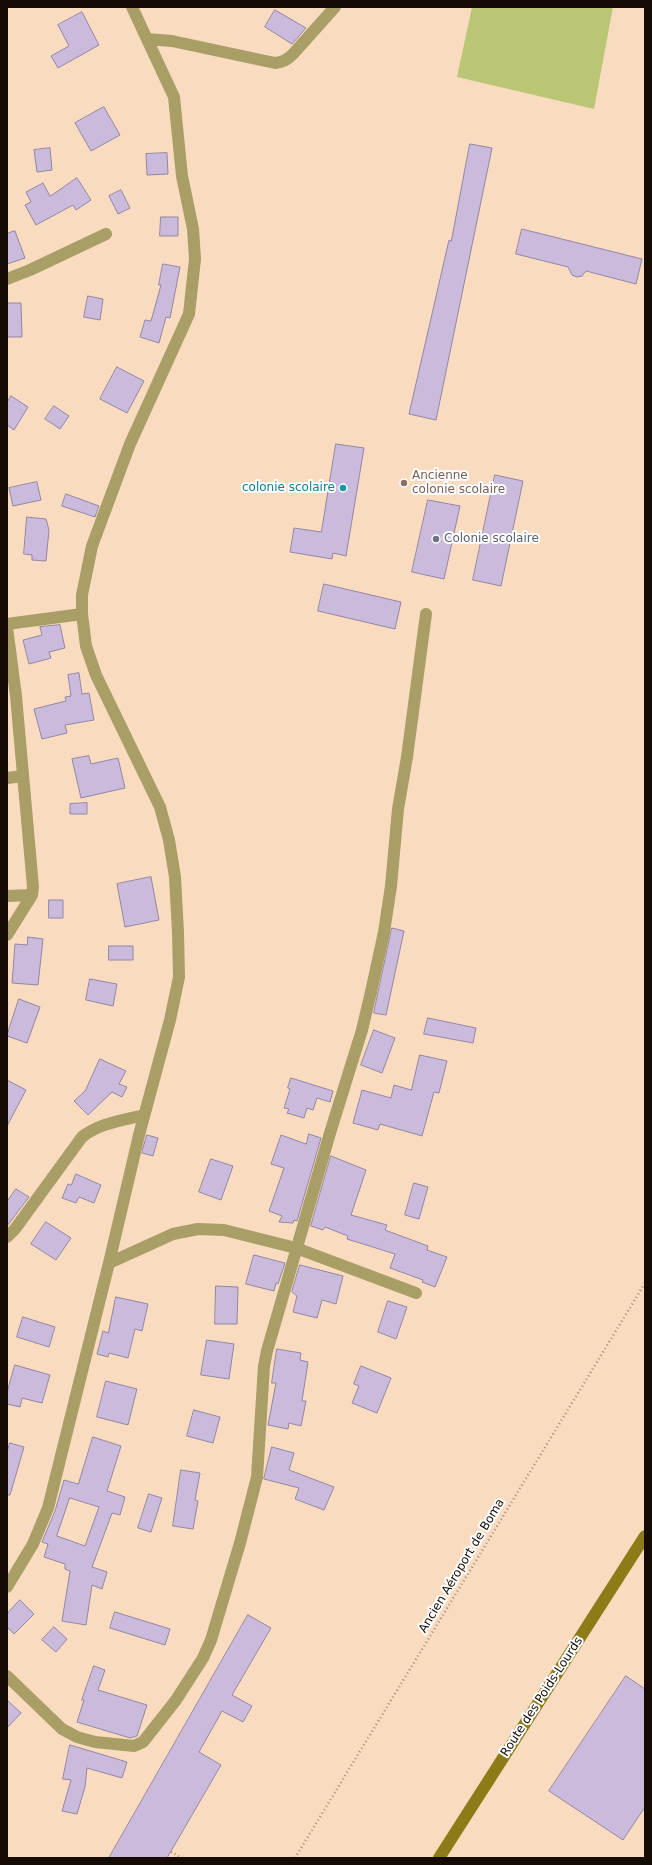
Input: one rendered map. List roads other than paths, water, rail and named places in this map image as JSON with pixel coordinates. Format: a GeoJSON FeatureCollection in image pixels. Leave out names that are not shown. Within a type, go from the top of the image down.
{"type":"FeatureCollection","features":[{"type":"Feature","properties":{"kind":"street"},"geometry":{"type":"LineString","coordinates":[[7,1587],[33,1544],[48,1508],[144,1115],[170,1020],[179,977],[175,877],[169,840],[160,807],[96,675],[86,646],[82,614],[83,588],[92,546],[130,444],[189,314],[191,303],[195,244],[182,176],[174,97],[132,7]]}},
{"type":"Feature","properties":{"kind":"street"},"geometry":{"type":"LineString","coordinates":[[147,38],[172,41],[280,63],[286,61],[293,54],[335,7]]}},
{"type":"Feature","properties":{"kind":"street"},"geometry":{"type":"LineString","coordinates":[[7,278],[30,270],[106,234]]}},
{"type":"Feature","properties":{"kind":"street"},"geometry":{"type":"LineString","coordinates":[[7,935],[32,894],[33,887],[24,776],[7,626],[82,614]]}},
{"type":"Feature","properties":{"kind":"street"},"geometry":{"type":"LineString","coordinates":[[7,1676],[62,1729],[78,1737],[95,1742],[134,1746],[143,1742],[176,1700],[203,1658],[211,1640],[254,1493],[257,1477],[265,1359],[296,1248],[362,1030],[384,932],[395,850],[398,809],[407,757],[426,614]]}},
{"type":"Feature","properties":{"kind":"street"},"geometry":{"type":"LineString","coordinates":[[7,778],[24,776]]}},
{"type":"Feature","properties":{"kind":"street"},"geometry":{"type":"LineString","coordinates":[[7,896],[32,894]]}},
{"type":"Feature","properties":{"kind":"street"},"geometry":{"type":"LineString","coordinates":[[7,1237],[15,1229],[82,1137],[89,1131],[103,1126],[144,1115]]}},
{"type":"Feature","properties":{"kind":"street"},"geometry":{"type":"LineString","coordinates":[[109,1263],[173,1234],[198,1229],[224,1230],[296,1248],[416,1293]]}},
{"type":"Feature","properties":{"kind":"street","name":"Route des Poids-Lourds"},"geometry":{"type":"LineString","coordinates":[[439,1858],[645,1536]]}},
{"type":"Feature","properties":{"kind":"place","name":"Ancienne colonie scolaire"},"geometry":{"type":"Point","coordinates":[404,483]}},
{"type":"Feature","properties":{"kind":"place","name":"colonie scolaire"},"geometry":{"type":"Point","coordinates":[343,488]}},
{"type":"Feature","properties":{"kind":"place","name":"Colonie scolaire"},"geometry":{"type":"Point","coordinates":[436,539]}}]}
